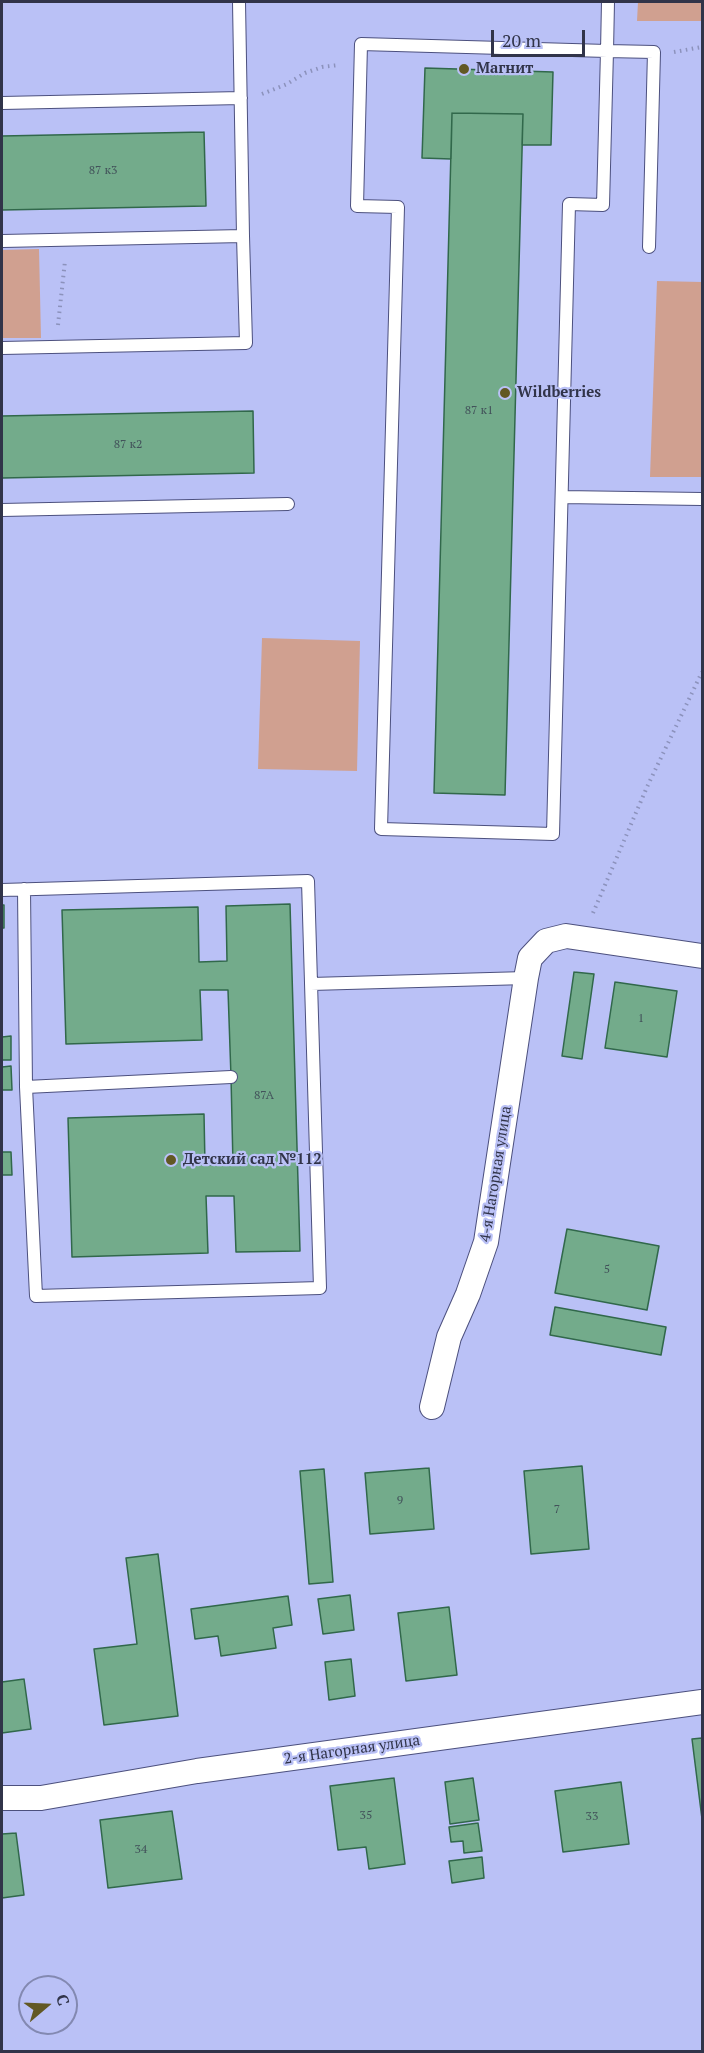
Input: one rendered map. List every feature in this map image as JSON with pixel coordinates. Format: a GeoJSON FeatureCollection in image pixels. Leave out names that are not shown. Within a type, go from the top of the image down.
{"type":"FeatureCollection","features":[{"type":"Feature","properties":{"kind":"street","name":"4-я Нагорная улица"},"geometry":{"type":"LineString","coordinates":[[432,1407],[449,1337],[468,1294],[486,1242],[530,958],[546,941],[566,936],[583,938]]}},
{"type":"Feature","properties":{"kind":"street"},"geometry":{"type":"LineString","coordinates":[[583,938],[702,956]]}},
{"type":"Feature","properties":{"kind":"street","name":"2-я Нагорная улица"},"geometry":{"type":"LineString","coordinates":[[2,1798],[41,1798],[197,1771],[702,1702]]}},
{"type":"Feature","properties":{"kind":"lane"},"geometry":{"type":"LineString","coordinates":[[2,348],[246,343],[239,2]]}},
{"type":"Feature","properties":{"kind":"lane"},"geometry":{"type":"LineString","coordinates":[[608,2],[607,51],[603,205],[570,204],[553,834],[381,829],[398,207],[357,206],[361,44],[607,51],[654,52],[649,247]]}},
{"type":"Feature","properties":{"kind":"lane"},"geometry":{"type":"LineString","coordinates":[[2,103],[241,99]]}},
{"type":"Feature","properties":{"kind":"lane"},"geometry":{"type":"LineString","coordinates":[[2,241],[243,236]]}},
{"type":"Feature","properties":{"kind":"lane"},"geometry":{"type":"LineString","coordinates":[[562,497],[702,499]]}},
{"type":"Feature","properties":{"kind":"lane"},"geometry":{"type":"LineString","coordinates":[[2,510],[288,504]]}},
{"type":"Feature","properties":{"kind":"lane"},"geometry":{"type":"LineString","coordinates":[[2,890],[24,889],[308,881],[320,1288],[36,1296],[26,1087],[24,889]]}},
{"type":"Feature","properties":{"kind":"lane"},"geometry":{"type":"LineString","coordinates":[[311,984],[526,978]]}},
{"type":"Feature","properties":{"kind":"lane"},"geometry":{"type":"LineString","coordinates":[[26,1087],[231,1077]]}},
{"type":"Feature","properties":{"kind":"path"},"geometry":{"type":"LineString","coordinates":[[241,99],[267,93],[305,73],[322,67],[360,63]]}},
{"type":"Feature","properties":{"kind":"path"},"geometry":{"type":"LineString","coordinates":[[55,347],[68,240]]}},
{"type":"Feature","properties":{"kind":"path"},"geometry":{"type":"LineString","coordinates":[[583,938],[647,787],[702,672]]}},
{"type":"Feature","properties":{"kind":"shaded area"},"geometry":{"type":"Polygon","coordinates":[[[638,2],[702,2],[702,21],[637,21],[638,2]]]}},
{"type":"Feature","properties":{"kind":"shaded area"},"geometry":{"type":"Polygon","coordinates":[[[39,249],[41,338],[2,338],[2,250],[39,249]]]}},
{"type":"Feature","properties":{"kind":"shaded area"},"geometry":{"type":"Polygon","coordinates":[[[657,281],[702,282],[702,477],[650,477],[657,281]]]}},
{"type":"Feature","properties":{"kind":"shaded area"},"geometry":{"type":"Polygon","coordinates":[[[262,638],[360,641],[357,771],[258,769],[262,638]]]}},
{"type":"Feature","properties":{"kind":"building"},"geometry":{"type":"Polygon","coordinates":[[[425,68],[553,72],[551,145],[522,145],[523,114],[452,113],[451,159],[422,158],[425,68]]]}},
{"type":"Feature","properties":{"kind":"building"},"geometry":{"type":"Polygon","coordinates":[[[452,113],[523,114],[505,795],[434,793],[452,113]]]}},
{"type":"Feature","properties":{"kind":"building"},"geometry":{"type":"Polygon","coordinates":[[[204,132],[206,206],[2,210],[2,136],[204,132]]]}},
{"type":"Feature","properties":{"kind":"building"},"geometry":{"type":"Polygon","coordinates":[[[253,411],[254,473],[2,478],[2,416],[253,411]]]}},
{"type":"Feature","properties":{"kind":"building"},"geometry":{"type":"Polygon","coordinates":[[[290,904],[300,1251],[236,1252],[234,1196],[206,1196],[208,1253],[72,1257],[68,1118],[204,1114],[205,1165],[233,1165],[231,1077],[228,990],[200,990],[202,1040],[66,1044],[62,910],[198,907],[199,962],[227,961],[226,906],[290,904]]]}},
{"type":"Feature","properties":{"kind":"building"},"geometry":{"type":"Polygon","coordinates":[[[2,905],[4,905],[4,928],[2,928],[2,905]]]}},
{"type":"Feature","properties":{"kind":"building"},"geometry":{"type":"Polygon","coordinates":[[[574,972],[594,974],[582,1059],[562,1056],[574,972]]]}},
{"type":"Feature","properties":{"kind":"building"},"geometry":{"type":"Polygon","coordinates":[[[615,982],[677,991],[667,1057],[605,1048],[615,982]]]}},
{"type":"Feature","properties":{"kind":"building"},"geometry":{"type":"Polygon","coordinates":[[[11,1036],[11,1060],[2,1060],[2,1037],[11,1036]]]}},
{"type":"Feature","properties":{"kind":"building"},"geometry":{"type":"Polygon","coordinates":[[[11,1066],[12,1090],[2,1090],[2,1067],[11,1066]]]}},
{"type":"Feature","properties":{"kind":"building"},"geometry":{"type":"Polygon","coordinates":[[[2,1152],[11,1152],[12,1175],[2,1175],[2,1152]]]}},
{"type":"Feature","properties":{"kind":"building"},"geometry":{"type":"Polygon","coordinates":[[[567,1229],[659,1246],[647,1310],[555,1293],[567,1229]]]}},
{"type":"Feature","properties":{"kind":"building"},"geometry":{"type":"Polygon","coordinates":[[[555,1307],[666,1327],[661,1355],[550,1335],[555,1307]]]}},
{"type":"Feature","properties":{"kind":"building"},"geometry":{"type":"Polygon","coordinates":[[[582,1466],[589,1549],[531,1554],[524,1471],[582,1466]]]}},
{"type":"Feature","properties":{"kind":"building"},"geometry":{"type":"Polygon","coordinates":[[[429,1468],[434,1529],[370,1534],[365,1473],[429,1468]]]}},
{"type":"Feature","properties":{"kind":"building"},"geometry":{"type":"Polygon","coordinates":[[[324,1469],[333,1582],[309,1584],[300,1471],[324,1469]]]}},
{"type":"Feature","properties":{"kind":"building"},"geometry":{"type":"Polygon","coordinates":[[[158,1554],[178,1716],[104,1725],[94,1649],[137,1644],[126,1558],[158,1554]]]}},
{"type":"Feature","properties":{"kind":"building"},"geometry":{"type":"Polygon","coordinates":[[[350,1595],[354,1630],[323,1634],[318,1599],[350,1595]]]}},
{"type":"Feature","properties":{"kind":"building"},"geometry":{"type":"Polygon","coordinates":[[[288,1596],[292,1625],[273,1628],[276,1648],[221,1656],[218,1636],[195,1639],[191,1609],[288,1596]]]}},
{"type":"Feature","properties":{"kind":"building"},"geometry":{"type":"Polygon","coordinates":[[[449,1607],[457,1675],[406,1681],[398,1613],[449,1607]]]}},
{"type":"Feature","properties":{"kind":"building"},"geometry":{"type":"Polygon","coordinates":[[[351,1659],[355,1696],[329,1700],[325,1662],[351,1659]]]}},
{"type":"Feature","properties":{"kind":"building"},"geometry":{"type":"Polygon","coordinates":[[[24,1679],[31,1729],[2,1733],[2,1682],[24,1679]]]}},
{"type":"Feature","properties":{"kind":"building"},"geometry":{"type":"Polygon","coordinates":[[[702,1738],[702,1819],[692,1739],[702,1738]]]}},
{"type":"Feature","properties":{"kind":"building"},"geometry":{"type":"Polygon","coordinates":[[[394,1778],[405,1864],[369,1869],[366,1847],[338,1850],[330,1786],[394,1778]]]}},
{"type":"Feature","properties":{"kind":"building"},"geometry":{"type":"Polygon","coordinates":[[[473,1778],[479,1820],[450,1824],[445,1782],[473,1778]]]}},
{"type":"Feature","properties":{"kind":"building"},"geometry":{"type":"Polygon","coordinates":[[[621,1782],[629,1844],[563,1852],[555,1791],[621,1782]]]}},
{"type":"Feature","properties":{"kind":"building"},"geometry":{"type":"Polygon","coordinates":[[[172,1811],[182,1879],[108,1888],[100,1820],[172,1811]]]}},
{"type":"Feature","properties":{"kind":"building"},"geometry":{"type":"Polygon","coordinates":[[[478,1823],[482,1851],[464,1853],[463,1841],[451,1842],[449,1827],[478,1823]]]}},
{"type":"Feature","properties":{"kind":"building"},"geometry":{"type":"Polygon","coordinates":[[[16,1833],[24,1895],[2,1898],[2,1834],[16,1833]]]}},
{"type":"Feature","properties":{"kind":"building"},"geometry":{"type":"Polygon","coordinates":[[[482,1857],[484,1878],[452,1883],[449,1861],[482,1857]]]}},
{"type":"Feature","properties":{"kind":"place","name":"Магнит"},"geometry":{"type":"Point","coordinates":[464,69]}},
{"type":"Feature","properties":{"kind":"place","name":"Wildberries"},"geometry":{"type":"Point","coordinates":[505,393]}},
{"type":"Feature","properties":{"kind":"place","name":"Детский сад №112"},"geometry":{"type":"Point","coordinates":[171,1160]}}]}
